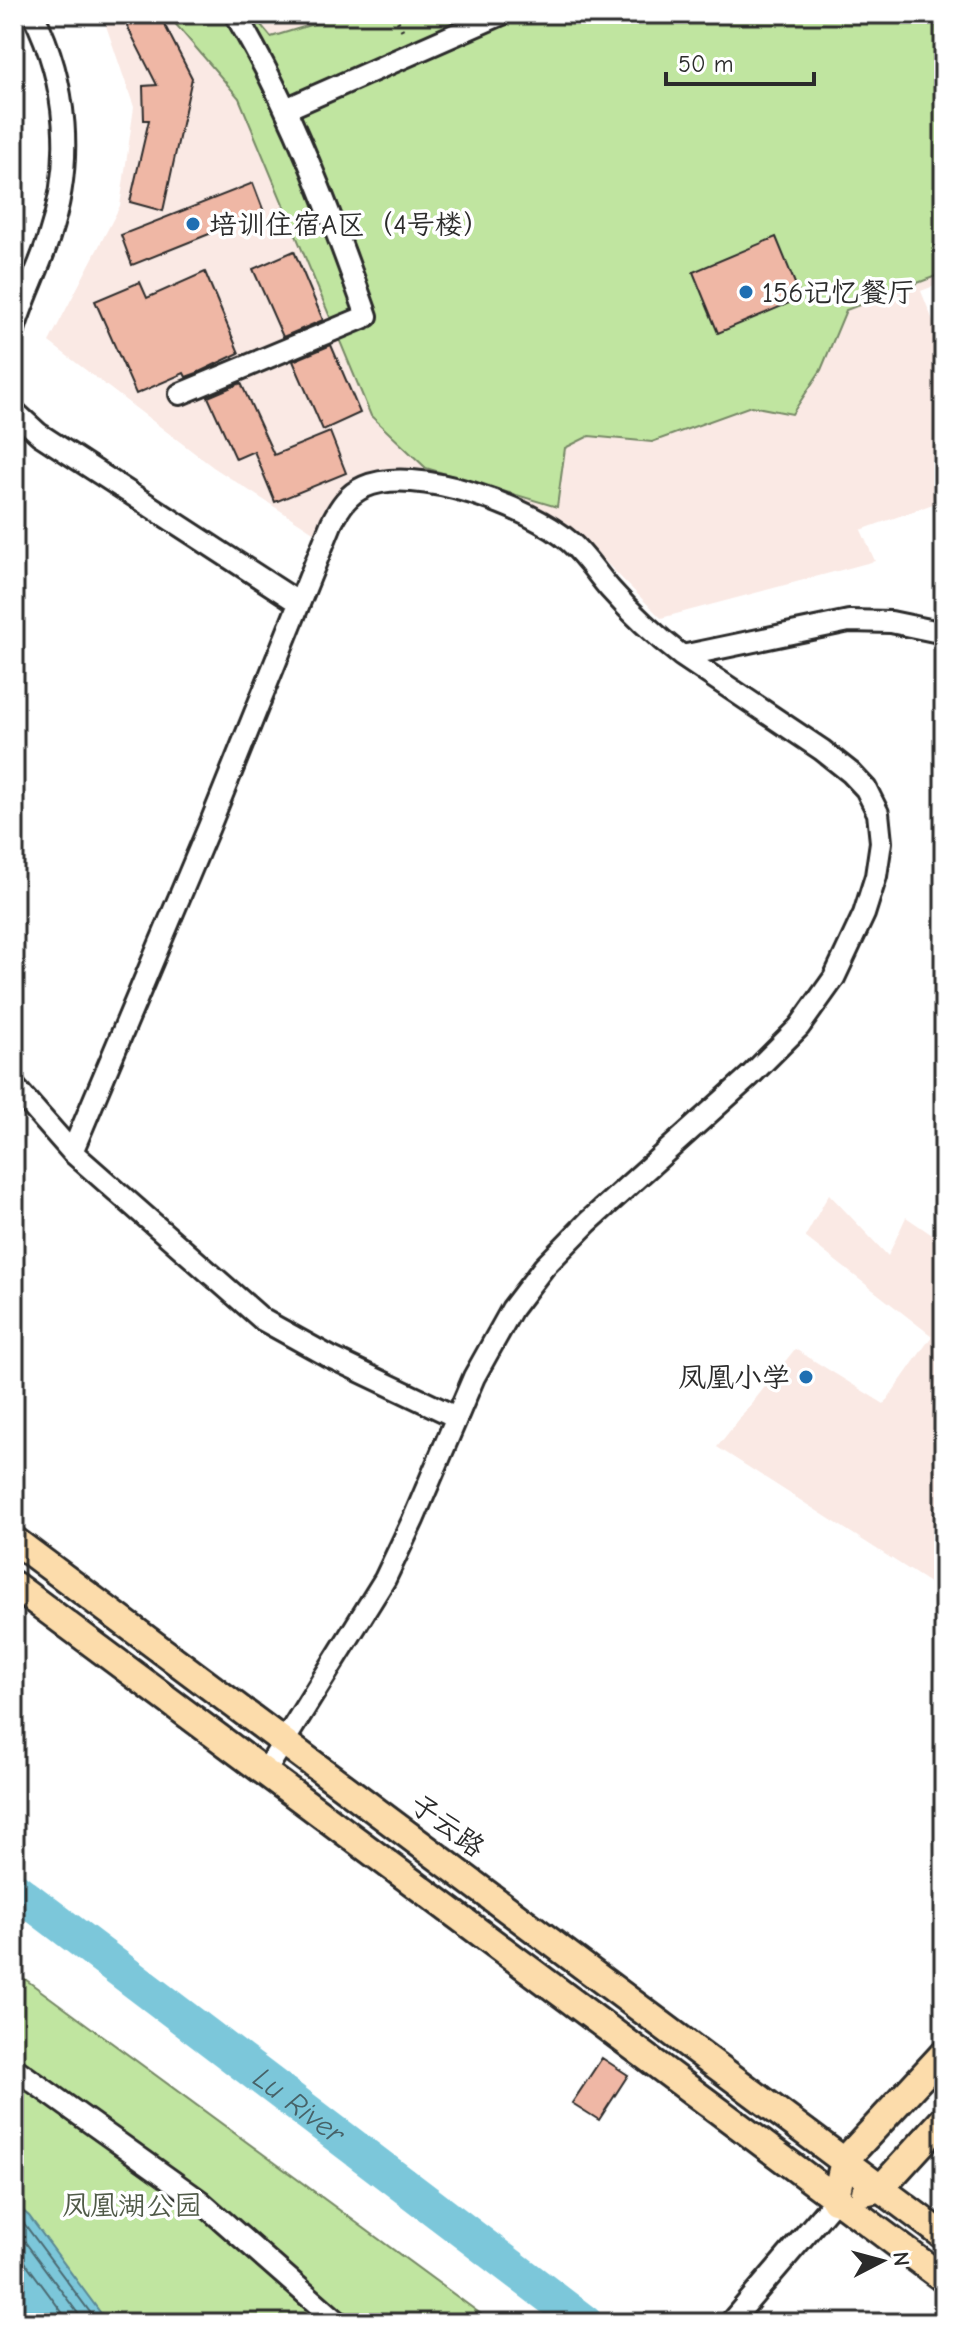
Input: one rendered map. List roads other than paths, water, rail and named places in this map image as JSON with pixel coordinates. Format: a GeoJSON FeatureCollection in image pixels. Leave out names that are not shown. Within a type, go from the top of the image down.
{"type":"FeatureCollection","features":[{"type":"Feature","properties":{"kind":"main road","name":"子云路"},"geometry":{"type":"LineString","coordinates":[[14,1540],[944,2236]]}},
{"type":"Feature","properties":{"kind":"main road"},"geometry":{"type":"LineString","coordinates":[[14,1585],[944,2279]]}},
{"type":"Feature","properties":{"kind":"main road"},"geometry":{"type":"LineString","coordinates":[[835,2200],[844,2161],[944,2053]]}},
{"type":"Feature","properties":{"kind":"main road"},"geometry":{"type":"LineString","coordinates":[[835,2200],[881,2188],[944,2119]]}},
{"type":"Feature","properties":{"kind":"street"},"geometry":{"type":"LineString","coordinates":[[14,330],[50,234],[63,174],[63,106],[59,83],[33,14]]}},
{"type":"Feature","properties":{"kind":"street"},"geometry":{"type":"LineString","coordinates":[[180,394],[367,316],[318,184],[286,109],[235,14]]}},
{"type":"Feature","properties":{"kind":"street"},"geometry":{"type":"LineString","coordinates":[[286,109],[502,14]]}},
{"type":"Feature","properties":{"kind":"street"},"geometry":{"type":"LineString","coordinates":[[14,411],[39,434],[299,603]]}},
{"type":"Feature","properties":{"kind":"street"},"geometry":{"type":"LineString","coordinates":[[72,1152],[203,841],[332,522],[351,494],[378,482],[413,481],[460,490],[498,502],[552,528],[579,551],[632,613],[682,656],[822,750],[851,773],[866,789],[878,813],[879,858],[872,892],[849,949],[818,1004],[780,1047],[588,1222],[544,1267],[512,1309],[493,1339],[456,1417],[385,1579],[265,1772]]}},
{"type":"Feature","properties":{"kind":"street"},"geometry":{"type":"LineString","coordinates":[[682,656],[849,621],[891,622],[944,633]]}},
{"type":"Feature","properties":{"kind":"street"},"geometry":{"type":"LineString","coordinates":[[14,1086],[72,1152],[263,1320],[330,1357],[456,1417]]}},
{"type":"Feature","properties":{"kind":"street"},"geometry":{"type":"LineString","coordinates":[[14,2068],[200,2201],[339,2323]]}},
{"type":"Feature","properties":{"kind":"street"},"geometry":{"type":"LineString","coordinates":[[730,2323],[835,2200]]}},
{"type":"Feature","properties":{"kind":"water"},"geometry":{"type":"Polygon","coordinates":[[[14,2203],[29,2216],[108,2323],[14,2323],[14,2203]]]}},
{"type":"Feature","properties":{"kind":"waterway","name":"Lu River"},"geometry":{"type":"LineString","coordinates":[[14,1889],[585,2323]]}},
{"type":"Feature","properties":{"kind":"place","name":"培训住宿A区（4号楼）"},"geometry":{"type":"Point","coordinates":[193,224]}},
{"type":"Feature","properties":{"kind":"place","name":"156记忆餐厅"},"geometry":{"type":"Point","coordinates":[746,292]}},
{"type":"Feature","properties":{"kind":"place","name":"凤凰小学"},"geometry":{"type":"Point","coordinates":[806,1377]}},
{"type":"Feature","properties":{"kind":"park label","name":"凤凰湖公园"},"geometry":{"type":"Point","coordinates":[132,2205]}}]}
